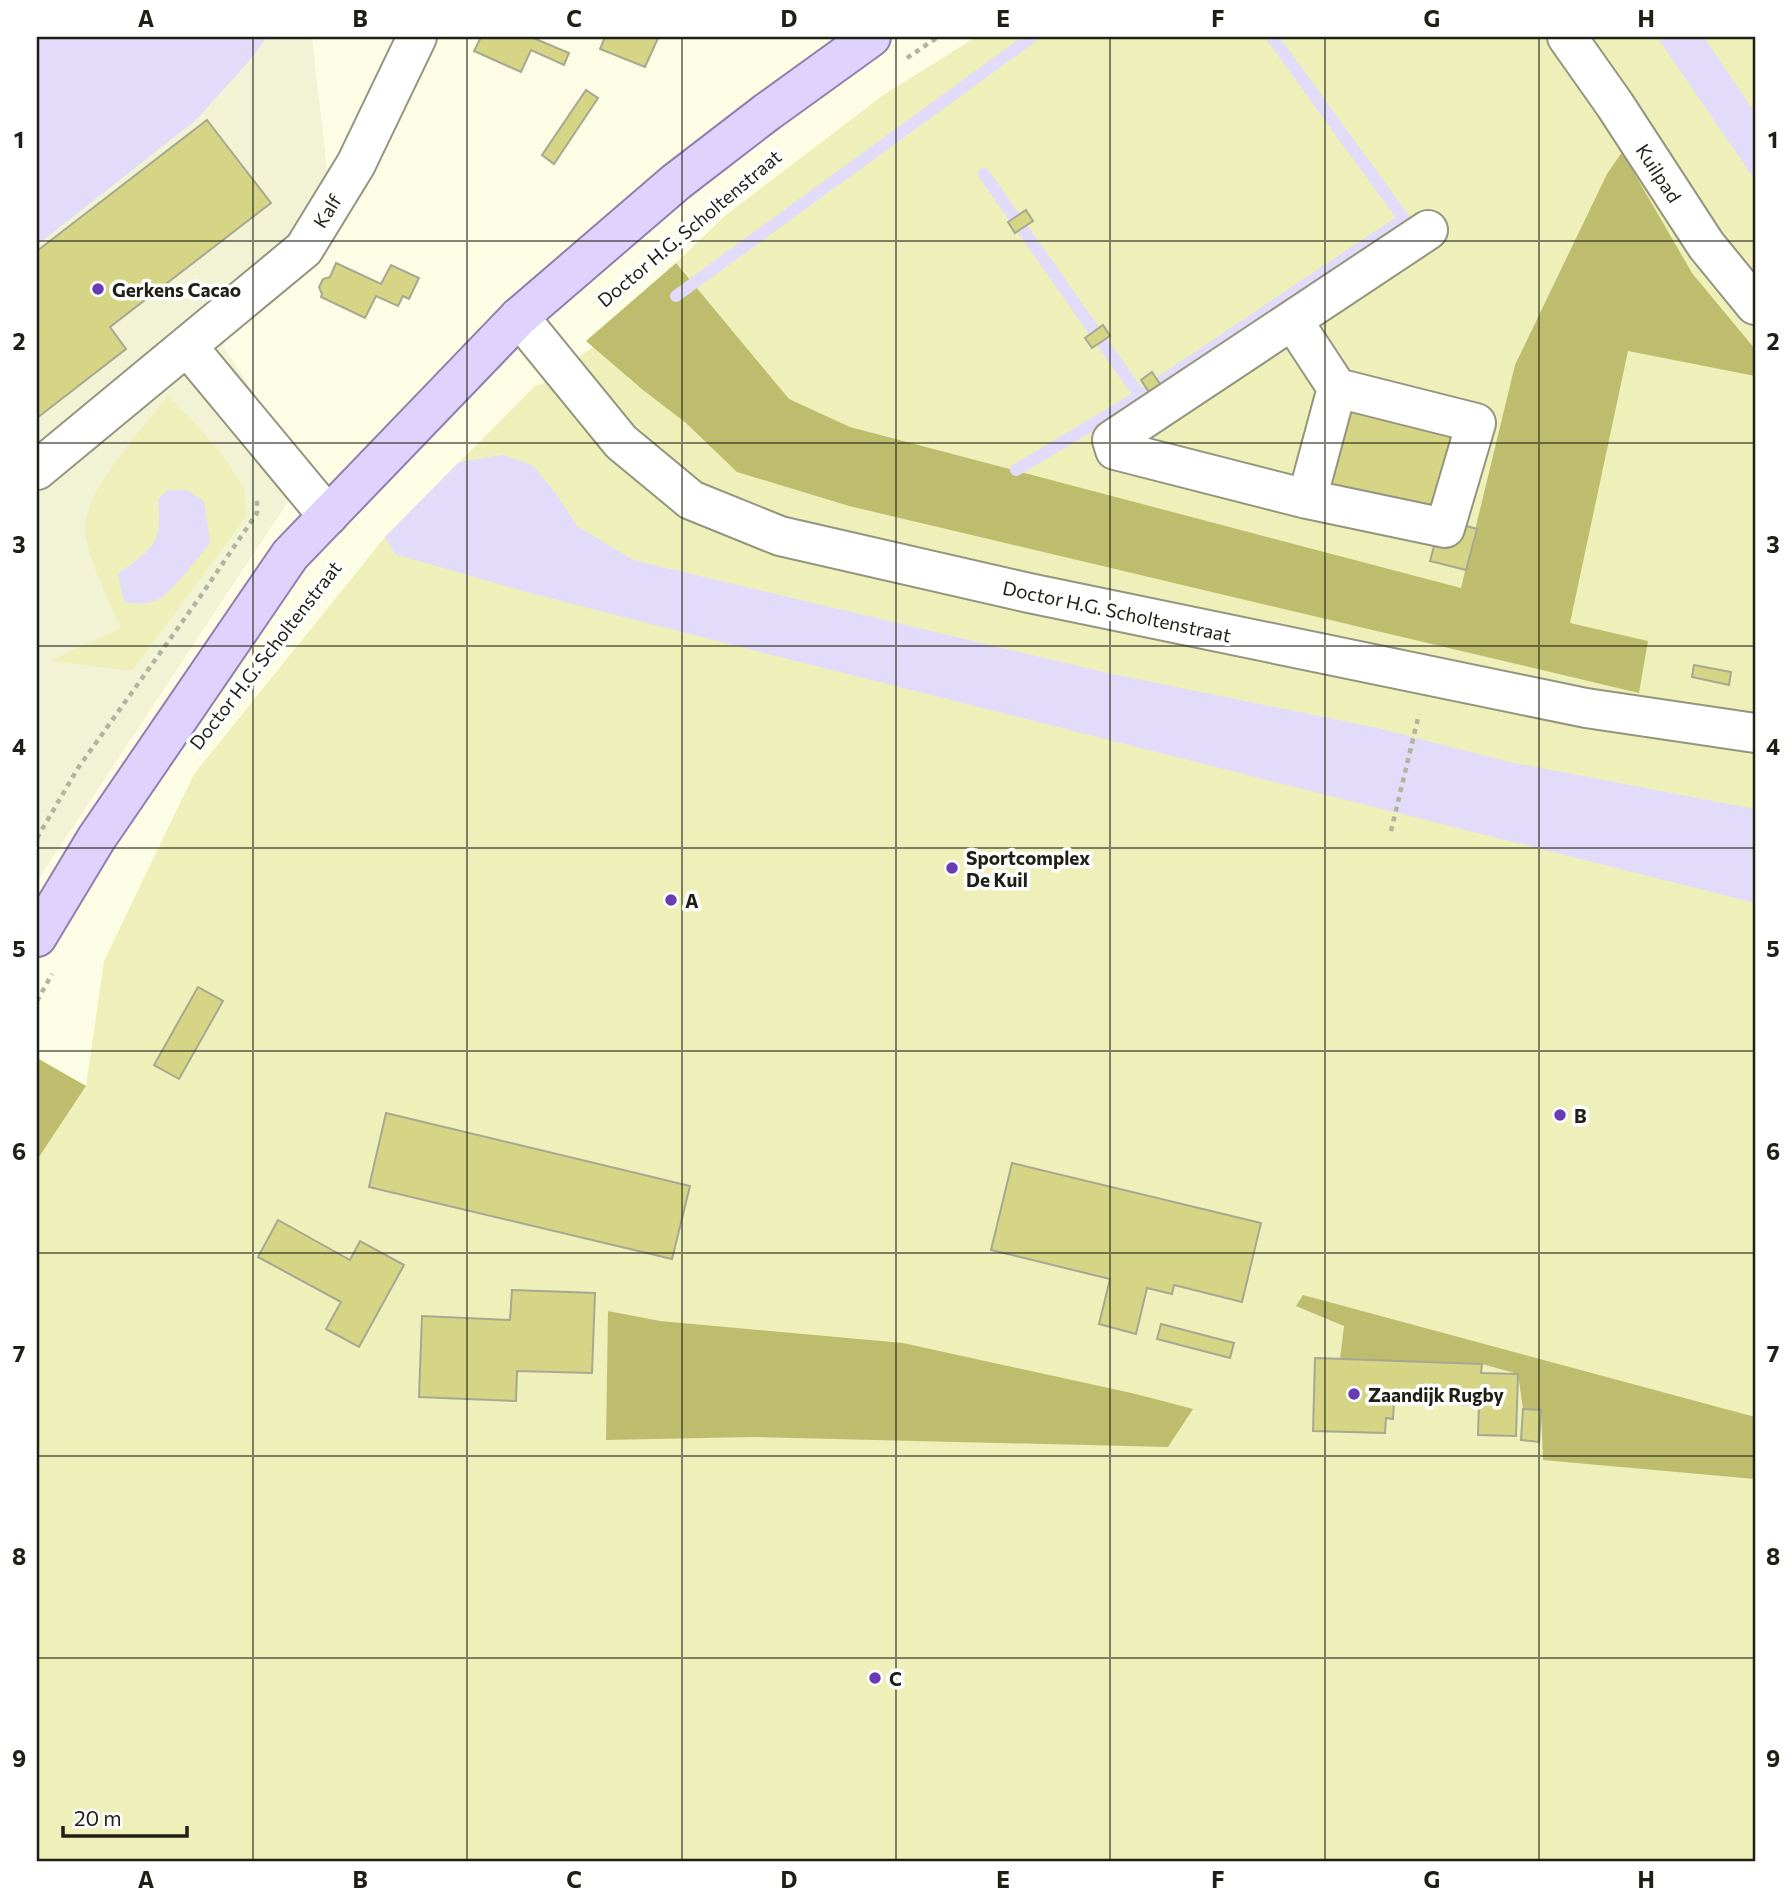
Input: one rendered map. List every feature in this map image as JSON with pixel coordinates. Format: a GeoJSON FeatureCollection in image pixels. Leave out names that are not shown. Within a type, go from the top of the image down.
{"type":"FeatureCollection","features":[{"type":"Feature","properties":{"kind":"main road","name":"Doctor H.G. Scholtenstraat"},"geometry":{"type":"LineString","coordinates":[[47,952],[96,839],[290,555],[519,317],[676,182],[766,112],[871,37]]}},
{"type":"Feature","properties":{"kind":"street","name":"Kalf"},"geometry":{"type":"LineString","coordinates":[[37,470],[304,249],[356,164],[417,37]]}},
{"type":"Feature","properties":{"kind":"street","name":"Kuilpad"},"geometry":{"type":"LineString","coordinates":[[1567,37],[1615,105],[1706,245],[1755,305]]}},
{"type":"Feature","properties":{"kind":"street"},"geometry":{"type":"LineString","coordinates":[[1293,321],[1337,388],[1476,423],[1445,528],[1307,499],[1115,450],[1112,440],[1428,230]]}},
{"type":"Feature","properties":{"kind":"street","name":"Doctor H.G. Scholtenstraat"},"geometry":{"type":"LineString","coordinates":[[519,317],[621,442],[691,500],[780,536],[1030,593],[1586,708],[1755,733]]}},
{"type":"Feature","properties":{"kind":"street"},"geometry":{"type":"LineString","coordinates":[[187,346],[328,516]]}},
{"type":"Feature","properties":{"kind":"street"},"geometry":{"type":"LineString","coordinates":[[1307,499],[1337,388]]}},
{"type":"Feature","properties":{"kind":"path"},"geometry":{"type":"LineString","coordinates":[[898,65],[937,37]]}},
{"type":"Feature","properties":{"kind":"path"},"geometry":{"type":"LineString","coordinates":[[37,838],[78,768],[201,597],[257,513],[255,488]]}},
{"type":"Feature","properties":{"kind":"path"},"geometry":{"type":"LineString","coordinates":[[1391,831],[1427,675]]}},
{"type":"Feature","properties":{"kind":"path"},"geometry":{"type":"LineString","coordinates":[[37,1001],[47,952]]}},
{"type":"Feature","properties":{"kind":"shaded area"},"geometry":{"type":"Polygon","coordinates":[[[37,37],[267,37],[196,120],[37,245],[37,37]]]}},
{"type":"Feature","properties":{"kind":"shaded area"},"geometry":{"type":"Polygon","coordinates":[[[220,37],[312,37],[328,178],[223,346],[307,473],[37,881],[37,134],[220,37]]]}},
{"type":"Feature","properties":{"kind":"shaded area"},"geometry":{"type":"Polygon","coordinates":[[[1657,37],[1704,37],[1755,113],[1755,180],[1657,37]]]}},
{"type":"Feature","properties":{"kind":"shaded area"},"geometry":{"type":"Polygon","coordinates":[[[1622,152],[1692,273],[1755,349],[1755,376],[1628,351],[1570,623],[1648,641],[1639,693],[849,506],[737,472],[686,423],[586,341],[676,263],[789,399],[850,427],[1461,588],[1515,365],[1607,174],[1622,152]]]}},
{"type":"Feature","properties":{"kind":"shaded area"},"geometry":{"type":"Polygon","coordinates":[[[503,455],[532,465],[555,492],[577,526],[633,560],[1112,674],[1378,728],[1509,762],[1755,809],[1755,903],[526,592],[395,554],[385,537],[459,462],[503,455]]]}},
{"type":"Feature","properties":{"kind":"shaded area"},"geometry":{"type":"Polygon","coordinates":[[[167,490],[187,490],[204,501],[210,542],[185,574],[162,597],[153,602],[124,602],[118,574],[152,545],[158,528],[158,500],[167,490]]]}},
{"type":"Feature","properties":{"kind":"shaded area"},"geometry":{"type":"Polygon","coordinates":[[[37,1058],[86,1086],[37,1160],[37,1058]]]}},
{"type":"Feature","properties":{"kind":"shaded area"},"geometry":{"type":"Polygon","coordinates":[[[1303,1295],[1755,1417],[1755,1479],[1543,1460],[1541,1411],[1523,1409],[1518,1374],[1482,1364],[1340,1359],[1344,1326],[1296,1306],[1303,1295]]]}},
{"type":"Feature","properties":{"kind":"shaded area"},"geometry":{"type":"Polygon","coordinates":[[[608,1311],[660,1321],[903,1343],[1193,1409],[1168,1447],[753,1437],[606,1440],[608,1311]]]}},
{"type":"Feature","properties":{"kind":"green space","name":"Sportcomplex De Kuil"},"geometry":{"type":"Polygon","coordinates":[[[976,37],[1755,37],[1755,1862],[37,1862],[37,1160],[86,1086],[104,961],[194,774],[385,537],[537,384],[540,385],[688,279],[676,263],[726,215],[882,96],[976,37]]]}},
{"type":"Feature","properties":{"kind":"green space"},"geometry":{"type":"Polygon","coordinates":[[[168,395],[219,450],[244,488],[246,517],[132,671],[50,661],[121,628],[88,549],[85,526],[88,510],[106,476],[168,395]],[[158,500],[156,537],[146,551],[118,574],[199,558],[158,500]]]}},
{"type":"Feature","properties":{"kind":"building"},"geometry":{"type":"Polygon","coordinates":[[[481,37],[531,37],[569,53],[564,65],[531,50],[521,72],[474,51],[481,37]]]}},
{"type":"Feature","properties":{"kind":"building"},"geometry":{"type":"Polygon","coordinates":[[[605,37],[658,38],[645,67],[600,49],[605,37]]]}},
{"type":"Feature","properties":{"kind":"building"},"geometry":{"type":"Polygon","coordinates":[[[586,90],[598,98],[554,164],[542,155],[586,90]]]}},
{"type":"Feature","properties":{"kind":"building","name":"Gerkens Cacao"},"geometry":{"type":"Polygon","coordinates":[[[207,120],[271,203],[110,327],[126,349],[37,418],[37,251],[207,120]]]}},
{"type":"Feature","properties":{"kind":"building"},"geometry":{"type":"Polygon","coordinates":[[[1026,210],[1033,221],[1015,233],[1008,222],[1026,210]]]}},
{"type":"Feature","properties":{"kind":"building"},"geometry":{"type":"Polygon","coordinates":[[[336,263],[381,284],[391,265],[419,278],[409,299],[403,296],[398,306],[376,296],[365,318],[321,297],[319,287],[323,279],[330,277],[336,263]]]}},
{"type":"Feature","properties":{"kind":"building"},"geometry":{"type":"Polygon","coordinates":[[[1103,325],[1110,336],[1092,348],[1085,338],[1103,325]]]}},
{"type":"Feature","properties":{"kind":"building"},"geometry":{"type":"Polygon","coordinates":[[[1152,372],[1164,390],[1153,398],[1141,380],[1152,372]]]}},
{"type":"Feature","properties":{"kind":"building"},"geometry":{"type":"Polygon","coordinates":[[[1346,402],[1467,434],[1443,524],[1323,493],[1346,402]]]}},
{"type":"Feature","properties":{"kind":"building"},"geometry":{"type":"Polygon","coordinates":[[[1450,521],[1477,529],[1466,570],[1430,561],[1439,528],[1450,521]]]}},
{"type":"Feature","properties":{"kind":"building"},"geometry":{"type":"Polygon","coordinates":[[[1694,665],[1731,672],[1729,685],[1692,677],[1694,665]]]}},
{"type":"Feature","properties":{"kind":"building"},"geometry":{"type":"Polygon","coordinates":[[[198,987],[223,1001],[179,1079],[154,1065],[198,987]]]}},
{"type":"Feature","properties":{"kind":"building"},"geometry":{"type":"Polygon","coordinates":[[[386,1113],[690,1186],[672,1259],[369,1187],[386,1113]]]}},
{"type":"Feature","properties":{"kind":"building"},"geometry":{"type":"Polygon","coordinates":[[[1012,1163],[1261,1223],[1242,1302],[1174,1285],[1172,1294],[1147,1288],[1136,1334],[1099,1324],[1110,1279],[991,1250],[1012,1163]]]}},
{"type":"Feature","properties":{"kind":"building"},"geometry":{"type":"Polygon","coordinates":[[[278,1220],[350,1260],[360,1241],[404,1265],[359,1347],[326,1329],[341,1302],[258,1257],[278,1220]]]}},
{"type":"Feature","properties":{"kind":"building"},"geometry":{"type":"Polygon","coordinates":[[[512,1290],[595,1293],[592,1373],[517,1371],[516,1401],[419,1397],[422,1316],[510,1320],[512,1290]]]}},
{"type":"Feature","properties":{"kind":"building"},"geometry":{"type":"Polygon","coordinates":[[[1161,1324],[1234,1343],[1230,1358],[1157,1339],[1161,1324]]]}},
{"type":"Feature","properties":{"kind":"building"},"geometry":{"type":"Polygon","coordinates":[[[1315,1358],[1482,1364],[1481,1373],[1518,1374],[1516,1436],[1478,1435],[1479,1405],[1394,1402],[1393,1419],[1386,1418],[1385,1433],[1313,1431],[1315,1358]]]}},
{"type":"Feature","properties":{"kind":"building"},"geometry":{"type":"Polygon","coordinates":[[[1523,1409],[1541,1410],[1539,1442],[1521,1440],[1523,1409]]]}},
{"type":"Feature","properties":{"kind":"waterway"},"geometry":{"type":"LineString","coordinates":[[676,296],[1032,37]]}},
{"type":"Feature","properties":{"kind":"waterway"},"geometry":{"type":"LineString","coordinates":[[1140,396],[1404,219],[1272,37]]}},
{"type":"Feature","properties":{"kind":"waterway"},"geometry":{"type":"LineString","coordinates":[[984,174],[1140,396],[1016,470]]}},
{"type":"Feature","properties":{"kind":"place","name":"Gerkens Cacao"},"geometry":{"type":"Point","coordinates":[98,289]}},
{"type":"Feature","properties":{"kind":"place","name":"Sportcomplex De Kuil"},"geometry":{"type":"Point","coordinates":[952,868]}},
{"type":"Feature","properties":{"kind":"place","name":"A"},"geometry":{"type":"Point","coordinates":[671,900]}},
{"type":"Feature","properties":{"kind":"place","name":"B"},"geometry":{"type":"Point","coordinates":[1560,1115]}},
{"type":"Feature","properties":{"kind":"place","name":"Zaandijk Rugby"},"geometry":{"type":"Point","coordinates":[1354,1394]}},
{"type":"Feature","properties":{"kind":"place","name":"C"},"geometry":{"type":"Point","coordinates":[875,1678]}}]}
